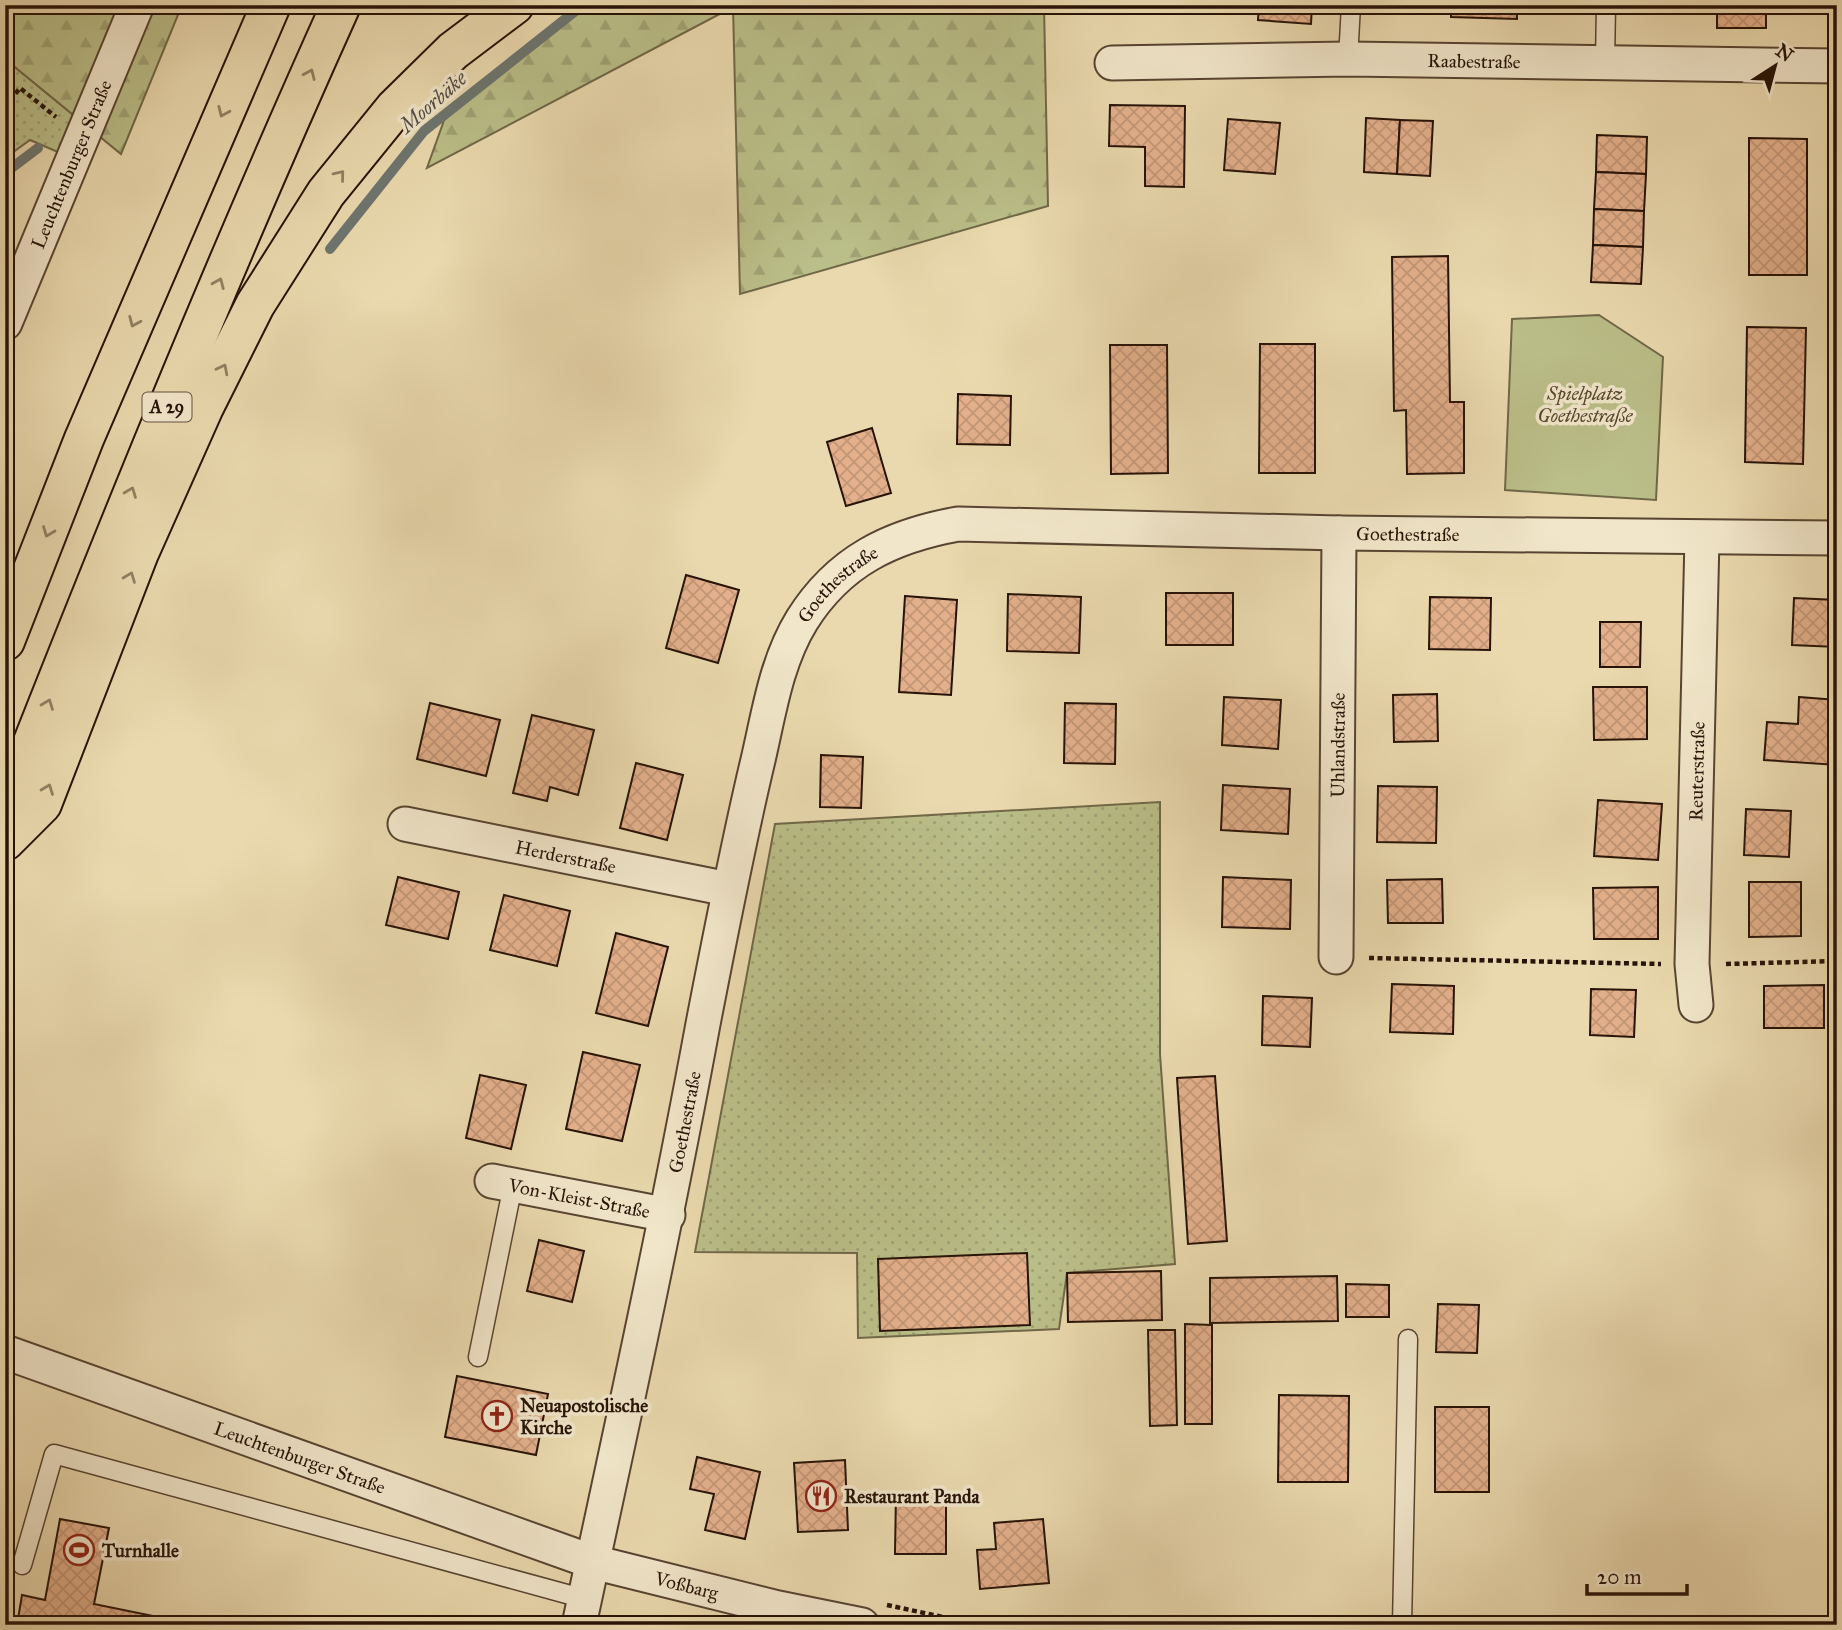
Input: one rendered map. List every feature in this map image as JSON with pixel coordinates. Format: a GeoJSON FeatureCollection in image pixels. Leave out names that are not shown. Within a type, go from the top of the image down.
{"type":"FeatureCollection","features":[{"type":"Feature","properties":{"kind":"highway"},"geometry":{"type":"LineString","coordinates":[[5,641],[84,439],[271,5]]}},
{"type":"Feature","properties":{"kind":"highway","name":"A 29"},"geometry":{"type":"LineString","coordinates":[[5,813],[142,464],[341,5]]}},
{"type":"Feature","properties":{"kind":"highway"},"geometry":{"type":"LineString","coordinates":[[5,841],[42,804],[139,552],[204,407],[255,305],[326,193],[395,108],[453,51],[514,5]]}},
{"type":"Feature","properties":{"kind":"street","name":"Leuchtenburger Straße"},"geometry":{"type":"LineString","coordinates":[[5,323],[137,5]]}},
{"type":"Feature","properties":{"kind":"street","name":"Raabestraße"},"geometry":{"type":"LineString","coordinates":[[1112,63],[1348,59],[1837,66]]}},
{"type":"Feature","properties":{"kind":"street","name":"Goethestraße"},"geometry":{"type":"LineString","coordinates":[[582,1612],[668,1215],[728,889],[780,667],[802,621],[832,581],[870,552],[915,531],[957,524],[1339,533],[1837,538]]}},
{"type":"Feature","properties":{"kind":"street","name":"Uhlandstraße"},"geometry":{"type":"LineString","coordinates":[[1336,957],[1339,533]]}},
{"type":"Feature","properties":{"kind":"street","name":"Reuterstraße"},"geometry":{"type":"LineString","coordinates":[[1696,1005],[1692,964],[1702,538]]}},
{"type":"Feature","properties":{"kind":"street","name":"Herderstraße"},"geometry":{"type":"LineString","coordinates":[[405,824],[728,889]]}},
{"type":"Feature","properties":{"kind":"street","name":"Von-Kleist-Straße"},"geometry":{"type":"LineString","coordinates":[[503,1183],[668,1215]]}},
{"type":"Feature","properties":{"kind":"street","name":"Leuchtenburger Straße"},"geometry":{"type":"LineString","coordinates":[[5,1352],[593,1562]]}},
{"type":"Feature","properties":{"kind":"street","name":"Voßbarg"},"geometry":{"type":"LineString","coordinates":[[593,1562],[778,1608],[862,1625]]}},
{"type":"Feature","properties":{"kind":"lane"},"geometry":{"type":"LineString","coordinates":[[1348,59],[1350,5]]}},
{"type":"Feature","properties":{"kind":"lane"},"geometry":{"type":"LineString","coordinates":[[1605,63],[1606,5]]}},
{"type":"Feature","properties":{"kind":"lane"},"geometry":{"type":"LineString","coordinates":[[478,1357],[503,1183]]}},
{"type":"Feature","properties":{"kind":"lane"},"geometry":{"type":"LineString","coordinates":[[1402,1625],[1408,1339]]}},
{"type":"Feature","properties":{"kind":"lane"},"geometry":{"type":"LineString","coordinates":[[22,1565],[54,1454],[582,1612]]}},
{"type":"Feature","properties":{"kind":"path"},"geometry":{"type":"LineString","coordinates":[[5,107],[20,88],[82,137]]}},
{"type":"Feature","properties":{"kind":"path"},"geometry":{"type":"LineString","coordinates":[[1336,957],[1692,964],[1837,961]]}},
{"type":"Feature","properties":{"kind":"green space"},"geometry":{"type":"Polygon","coordinates":[[[5,5],[182,5],[121,154],[5,59],[5,5]]]}},
{"type":"Feature","properties":{"kind":"green space"},"geometry":{"type":"Polygon","coordinates":[[[583,5],[1044,5],[1048,206],[740,294],[733,7],[427,168],[447,112],[583,5]]]}},
{"type":"Feature","properties":{"kind":"green space"},"geometry":{"type":"Polygon","coordinates":[[[5,59],[77,118],[60,153],[30,140],[5,158],[5,59]]]}},
{"type":"Feature","properties":{"kind":"green space","name":"Spielplatz Goethestraße"},"geometry":{"type":"Polygon","coordinates":[[[1599,315],[1663,357],[1656,500],[1505,490],[1512,319],[1599,315]]]}},
{"type":"Feature","properties":{"kind":"green space"},"geometry":{"type":"Polygon","coordinates":[[[1160,802],[1160,1054],[1175,1264],[1067,1273],[1059,1329],[858,1338],[857,1253],[695,1252],[775,824],[1160,802]]]}},
{"type":"Feature","properties":{"kind":"building"},"geometry":{"type":"Polygon","coordinates":[[[1259,5],[1312,5],[1311,24],[1258,20],[1259,5]]]}},
{"type":"Feature","properties":{"kind":"building"},"geometry":{"type":"Polygon","coordinates":[[[1451,5],[1517,5],[1517,19],[1451,17],[1451,5]]]}},
{"type":"Feature","properties":{"kind":"building"},"geometry":{"type":"Polygon","coordinates":[[[1717,5],[1766,5],[1766,28],[1717,28],[1717,5]]]}},
{"type":"Feature","properties":{"kind":"building"},"geometry":{"type":"Polygon","coordinates":[[[1110,105],[1185,106],[1184,187],[1145,186],[1145,147],[1109,146],[1110,105]]]}},
{"type":"Feature","properties":{"kind":"building"},"geometry":{"type":"Polygon","coordinates":[[[1366,118],[1400,120],[1397,174],[1364,172],[1366,118]]]}},
{"type":"Feature","properties":{"kind":"building"},"geometry":{"type":"Polygon","coordinates":[[[1228,119],[1280,123],[1275,174],[1224,170],[1228,119]]]}},
{"type":"Feature","properties":{"kind":"building"},"geometry":{"type":"Polygon","coordinates":[[[1400,120],[1433,121],[1430,176],[1397,174],[1400,120]]]}},
{"type":"Feature","properties":{"kind":"building"},"geometry":{"type":"Polygon","coordinates":[[[1597,135],[1647,137],[1646,174],[1596,172],[1597,135]]]}},
{"type":"Feature","properties":{"kind":"building"},"geometry":{"type":"Polygon","coordinates":[[[1749,138],[1807,139],[1807,275],[1749,275],[1749,138]]]}},
{"type":"Feature","properties":{"kind":"building"},"geometry":{"type":"Polygon","coordinates":[[[1596,172],[1646,174],[1644,211],[1594,209],[1596,172]]]}},
{"type":"Feature","properties":{"kind":"building"},"geometry":{"type":"Polygon","coordinates":[[[1594,209],[1644,211],[1643,247],[1593,245],[1594,209]]]}},
{"type":"Feature","properties":{"kind":"building"},"geometry":{"type":"Polygon","coordinates":[[[1593,245],[1643,247],[1641,284],[1591,282],[1593,245]]]}},
{"type":"Feature","properties":{"kind":"building"},"geometry":{"type":"Polygon","coordinates":[[[1448,256],[1450,402],[1464,402],[1464,473],[1407,474],[1406,410],[1394,411],[1392,257],[1448,256]]]}},
{"type":"Feature","properties":{"kind":"building"},"geometry":{"type":"Polygon","coordinates":[[[1747,327],[1806,328],[1803,464],[1745,462],[1747,327]]]}},
{"type":"Feature","properties":{"kind":"building"},"geometry":{"type":"Polygon","coordinates":[[[1260,344],[1315,344],[1315,473],[1259,473],[1260,344]]]}},
{"type":"Feature","properties":{"kind":"building"},"geometry":{"type":"Polygon","coordinates":[[[1110,345],[1167,345],[1168,473],[1111,474],[1110,345]]]}},
{"type":"Feature","properties":{"kind":"building"},"geometry":{"type":"Polygon","coordinates":[[[958,394],[1011,396],[1010,445],[957,444],[958,394]]]}},
{"type":"Feature","properties":{"kind":"building"},"geometry":{"type":"Polygon","coordinates":[[[872,428],[891,493],[846,506],[827,442],[872,428]]]}},
{"type":"Feature","properties":{"kind":"building"},"geometry":{"type":"Polygon","coordinates":[[[686,575],[739,590],[718,663],[666,648],[686,575]]]}},
{"type":"Feature","properties":{"kind":"building"},"geometry":{"type":"Polygon","coordinates":[[[1166,593],[1233,593],[1233,645],[1166,645],[1166,593]]]}},
{"type":"Feature","properties":{"kind":"building"},"geometry":{"type":"Polygon","coordinates":[[[1008,594],[1081,597],[1079,653],[1007,651],[1008,594]]]}},
{"type":"Feature","properties":{"kind":"building"},"geometry":{"type":"Polygon","coordinates":[[[905,596],[957,600],[951,695],[899,692],[905,596]]]}},
{"type":"Feature","properties":{"kind":"building"},"geometry":{"type":"Polygon","coordinates":[[[1430,597],[1491,598],[1490,650],[1429,649],[1430,597]]]}},
{"type":"Feature","properties":{"kind":"building"},"geometry":{"type":"Polygon","coordinates":[[[1794,598],[1837,600],[1837,647],[1792,645],[1794,598]]]}},
{"type":"Feature","properties":{"kind":"building"},"geometry":{"type":"Polygon","coordinates":[[[1600,622],[1641,622],[1640,667],[1600,667],[1600,622]]]}},
{"type":"Feature","properties":{"kind":"building"},"geometry":{"type":"Polygon","coordinates":[[[1593,687],[1647,687],[1647,739],[1594,740],[1593,687]]]}},
{"type":"Feature","properties":{"kind":"building"},"geometry":{"type":"Polygon","coordinates":[[[1437,694],[1438,741],[1394,742],[1393,695],[1437,694]]]}},
{"type":"Feature","properties":{"kind":"building"},"geometry":{"type":"Polygon","coordinates":[[[1224,697],[1281,700],[1278,749],[1222,745],[1224,697]]]}},
{"type":"Feature","properties":{"kind":"building"},"geometry":{"type":"Polygon","coordinates":[[[1799,697],[1837,700],[1837,765],[1764,760],[1767,722],[1798,724],[1799,697]]]}},
{"type":"Feature","properties":{"kind":"building"},"geometry":{"type":"Polygon","coordinates":[[[430,703],[500,720],[486,776],[417,759],[430,703]]]}},
{"type":"Feature","properties":{"kind":"building"},"geometry":{"type":"Polygon","coordinates":[[[1065,703],[1116,704],[1115,764],[1064,763],[1065,703]]]}},
{"type":"Feature","properties":{"kind":"building"},"geometry":{"type":"Polygon","coordinates":[[[532,715],[594,730],[578,795],[550,787],[547,801],[513,793],[532,715]]]}},
{"type":"Feature","properties":{"kind":"building"},"geometry":{"type":"Polygon","coordinates":[[[821,755],[863,757],[861,808],[820,807],[821,755]]]}},
{"type":"Feature","properties":{"kind":"building"},"geometry":{"type":"Polygon","coordinates":[[[636,763],[683,775],[667,840],[620,828],[636,763]]]}},
{"type":"Feature","properties":{"kind":"building"},"geometry":{"type":"Polygon","coordinates":[[[1223,785],[1290,789],[1288,834],[1221,830],[1223,785]]]}},
{"type":"Feature","properties":{"kind":"building"},"geometry":{"type":"Polygon","coordinates":[[[1378,786],[1437,787],[1436,843],[1377,842],[1378,786]]]}},
{"type":"Feature","properties":{"kind":"building"},"geometry":{"type":"Polygon","coordinates":[[[1598,800],[1662,804],[1658,860],[1594,856],[1598,800]]]}},
{"type":"Feature","properties":{"kind":"building"},"geometry":{"type":"Polygon","coordinates":[[[1746,809],[1791,811],[1789,857],[1744,855],[1746,809]]]}},
{"type":"Feature","properties":{"kind":"building"},"geometry":{"type":"Polygon","coordinates":[[[398,877],[459,892],[448,939],[386,925],[398,877]]]}},
{"type":"Feature","properties":{"kind":"building"},"geometry":{"type":"Polygon","coordinates":[[[1223,877],[1291,880],[1290,929],[1222,927],[1223,877]]]}},
{"type":"Feature","properties":{"kind":"building"},"geometry":{"type":"Polygon","coordinates":[[[1442,879],[1443,923],[1388,923],[1387,880],[1442,879]]]}},
{"type":"Feature","properties":{"kind":"building"},"geometry":{"type":"Polygon","coordinates":[[[1749,882],[1801,882],[1801,936],[1749,937],[1749,882]]]}},
{"type":"Feature","properties":{"kind":"building"},"geometry":{"type":"Polygon","coordinates":[[[1658,887],[1658,939],[1594,939],[1593,888],[1658,887]]]}},
{"type":"Feature","properties":{"kind":"building"},"geometry":{"type":"Polygon","coordinates":[[[504,895],[570,911],[557,966],[490,950],[504,895]]]}},
{"type":"Feature","properties":{"kind":"building"},"geometry":{"type":"Polygon","coordinates":[[[616,933],[668,947],[648,1026],[596,1013],[616,933]]]}},
{"type":"Feature","properties":{"kind":"building"},"geometry":{"type":"Polygon","coordinates":[[[1392,984],[1454,986],[1453,1034],[1390,1032],[1392,984]]]}},
{"type":"Feature","properties":{"kind":"building"},"geometry":{"type":"Polygon","coordinates":[[[1824,985],[1824,1028],[1764,1028],[1764,986],[1824,985]]]}},
{"type":"Feature","properties":{"kind":"building"},"geometry":{"type":"Polygon","coordinates":[[[1591,989],[1636,990],[1634,1037],[1590,1035],[1591,989]]]}},
{"type":"Feature","properties":{"kind":"building"},"geometry":{"type":"Polygon","coordinates":[[[1263,996],[1312,998],[1310,1047],[1262,1045],[1263,996]]]}},
{"type":"Feature","properties":{"kind":"building"},"geometry":{"type":"Polygon","coordinates":[[[583,1052],[640,1065],[622,1141],[566,1129],[583,1052]]]}},
{"type":"Feature","properties":{"kind":"building"},"geometry":{"type":"Polygon","coordinates":[[[480,1075],[526,1085],[511,1149],[466,1138],[480,1075]]]}},
{"type":"Feature","properties":{"kind":"building"},"geometry":{"type":"Polygon","coordinates":[[[1215,1076],[1227,1241],[1188,1244],[1177,1078],[1215,1076]]]}},
{"type":"Feature","properties":{"kind":"building"},"geometry":{"type":"Polygon","coordinates":[[[539,1240],[584,1251],[572,1302],[527,1291],[539,1240]]]}},
{"type":"Feature","properties":{"kind":"building"},"geometry":{"type":"Polygon","coordinates":[[[1027,1253],[1030,1325],[880,1331],[878,1259],[1027,1253]]]}},
{"type":"Feature","properties":{"kind":"building"},"geometry":{"type":"Polygon","coordinates":[[[1161,1271],[1162,1320],[1068,1322],[1067,1273],[1161,1271]]]}},
{"type":"Feature","properties":{"kind":"building"},"geometry":{"type":"Polygon","coordinates":[[[1337,1276],[1338,1321],[1210,1323],[1210,1278],[1337,1276]]]}},
{"type":"Feature","properties":{"kind":"building"},"geometry":{"type":"Polygon","coordinates":[[[1346,1284],[1389,1285],[1389,1317],[1346,1317],[1346,1284]]]}},
{"type":"Feature","properties":{"kind":"building"},"geometry":{"type":"Polygon","coordinates":[[[1438,1304],[1479,1305],[1477,1353],[1436,1352],[1438,1304]]]}},
{"type":"Feature","properties":{"kind":"building"},"geometry":{"type":"Polygon","coordinates":[[[1185,1324],[1212,1325],[1212,1424],[1185,1424],[1185,1324]]]}},
{"type":"Feature","properties":{"kind":"building"},"geometry":{"type":"Polygon","coordinates":[[[1148,1330],[1175,1330],[1177,1425],[1150,1426],[1148,1330]]]}},
{"type":"Feature","properties":{"kind":"building","name":"Neuapostolische Kirche"},"geometry":{"type":"Polygon","coordinates":[[[457,1376],[548,1394],[536,1455],[445,1437],[457,1376]]]}},
{"type":"Feature","properties":{"kind":"building"},"geometry":{"type":"Polygon","coordinates":[[[1279,1395],[1349,1396],[1348,1482],[1278,1482],[1279,1395]]]}},
{"type":"Feature","properties":{"kind":"building"},"geometry":{"type":"Polygon","coordinates":[[[1435,1407],[1489,1407],[1489,1492],[1435,1492],[1435,1407]]]}},
{"type":"Feature","properties":{"kind":"building"},"geometry":{"type":"Polygon","coordinates":[[[697,1457],[760,1472],[745,1539],[705,1530],[714,1494],[690,1489],[697,1457]]]}},
{"type":"Feature","properties":{"kind":"building","name":"Restaurant Panda"},"geometry":{"type":"Polygon","coordinates":[[[845,1460],[848,1530],[798,1532],[794,1463],[845,1460]]]}},
{"type":"Feature","properties":{"kind":"building"},"geometry":{"type":"Polygon","coordinates":[[[896,1493],[946,1494],[946,1554],[895,1554],[896,1493]]]}},
{"type":"Feature","properties":{"kind":"building"},"geometry":{"type":"Polygon","coordinates":[[[60,1519],[109,1528],[94,1604],[197,1625],[17,1625],[22,1595],[45,1600],[60,1519]]]}},
{"type":"Feature","properties":{"kind":"building"},"geometry":{"type":"Polygon","coordinates":[[[1043,1519],[1049,1583],[980,1589],[977,1550],[996,1549],[994,1523],[1043,1519]]]}},
{"type":"Feature","properties":{"kind":"waterway","name":"Moorbäke"},"geometry":{"type":"LineString","coordinates":[[330,249],[424,131],[583,5]]}},
{"type":"Feature","properties":{"kind":"waterway"},"geometry":{"type":"LineString","coordinates":[[5,173],[38,148]]}},
{"type":"Feature","properties":{"kind":"place","name":"Neuapostolische Kirche"},"geometry":{"type":"Point","coordinates":[497,1416]}},
{"type":"Feature","properties":{"kind":"place","name":"Restaurant Panda"},"geometry":{"type":"Point","coordinates":[821,1496]}},
{"type":"Feature","properties":{"kind":"place","name":"Turnhalle"},"geometry":{"type":"Point","coordinates":[79,1550]}}]}
